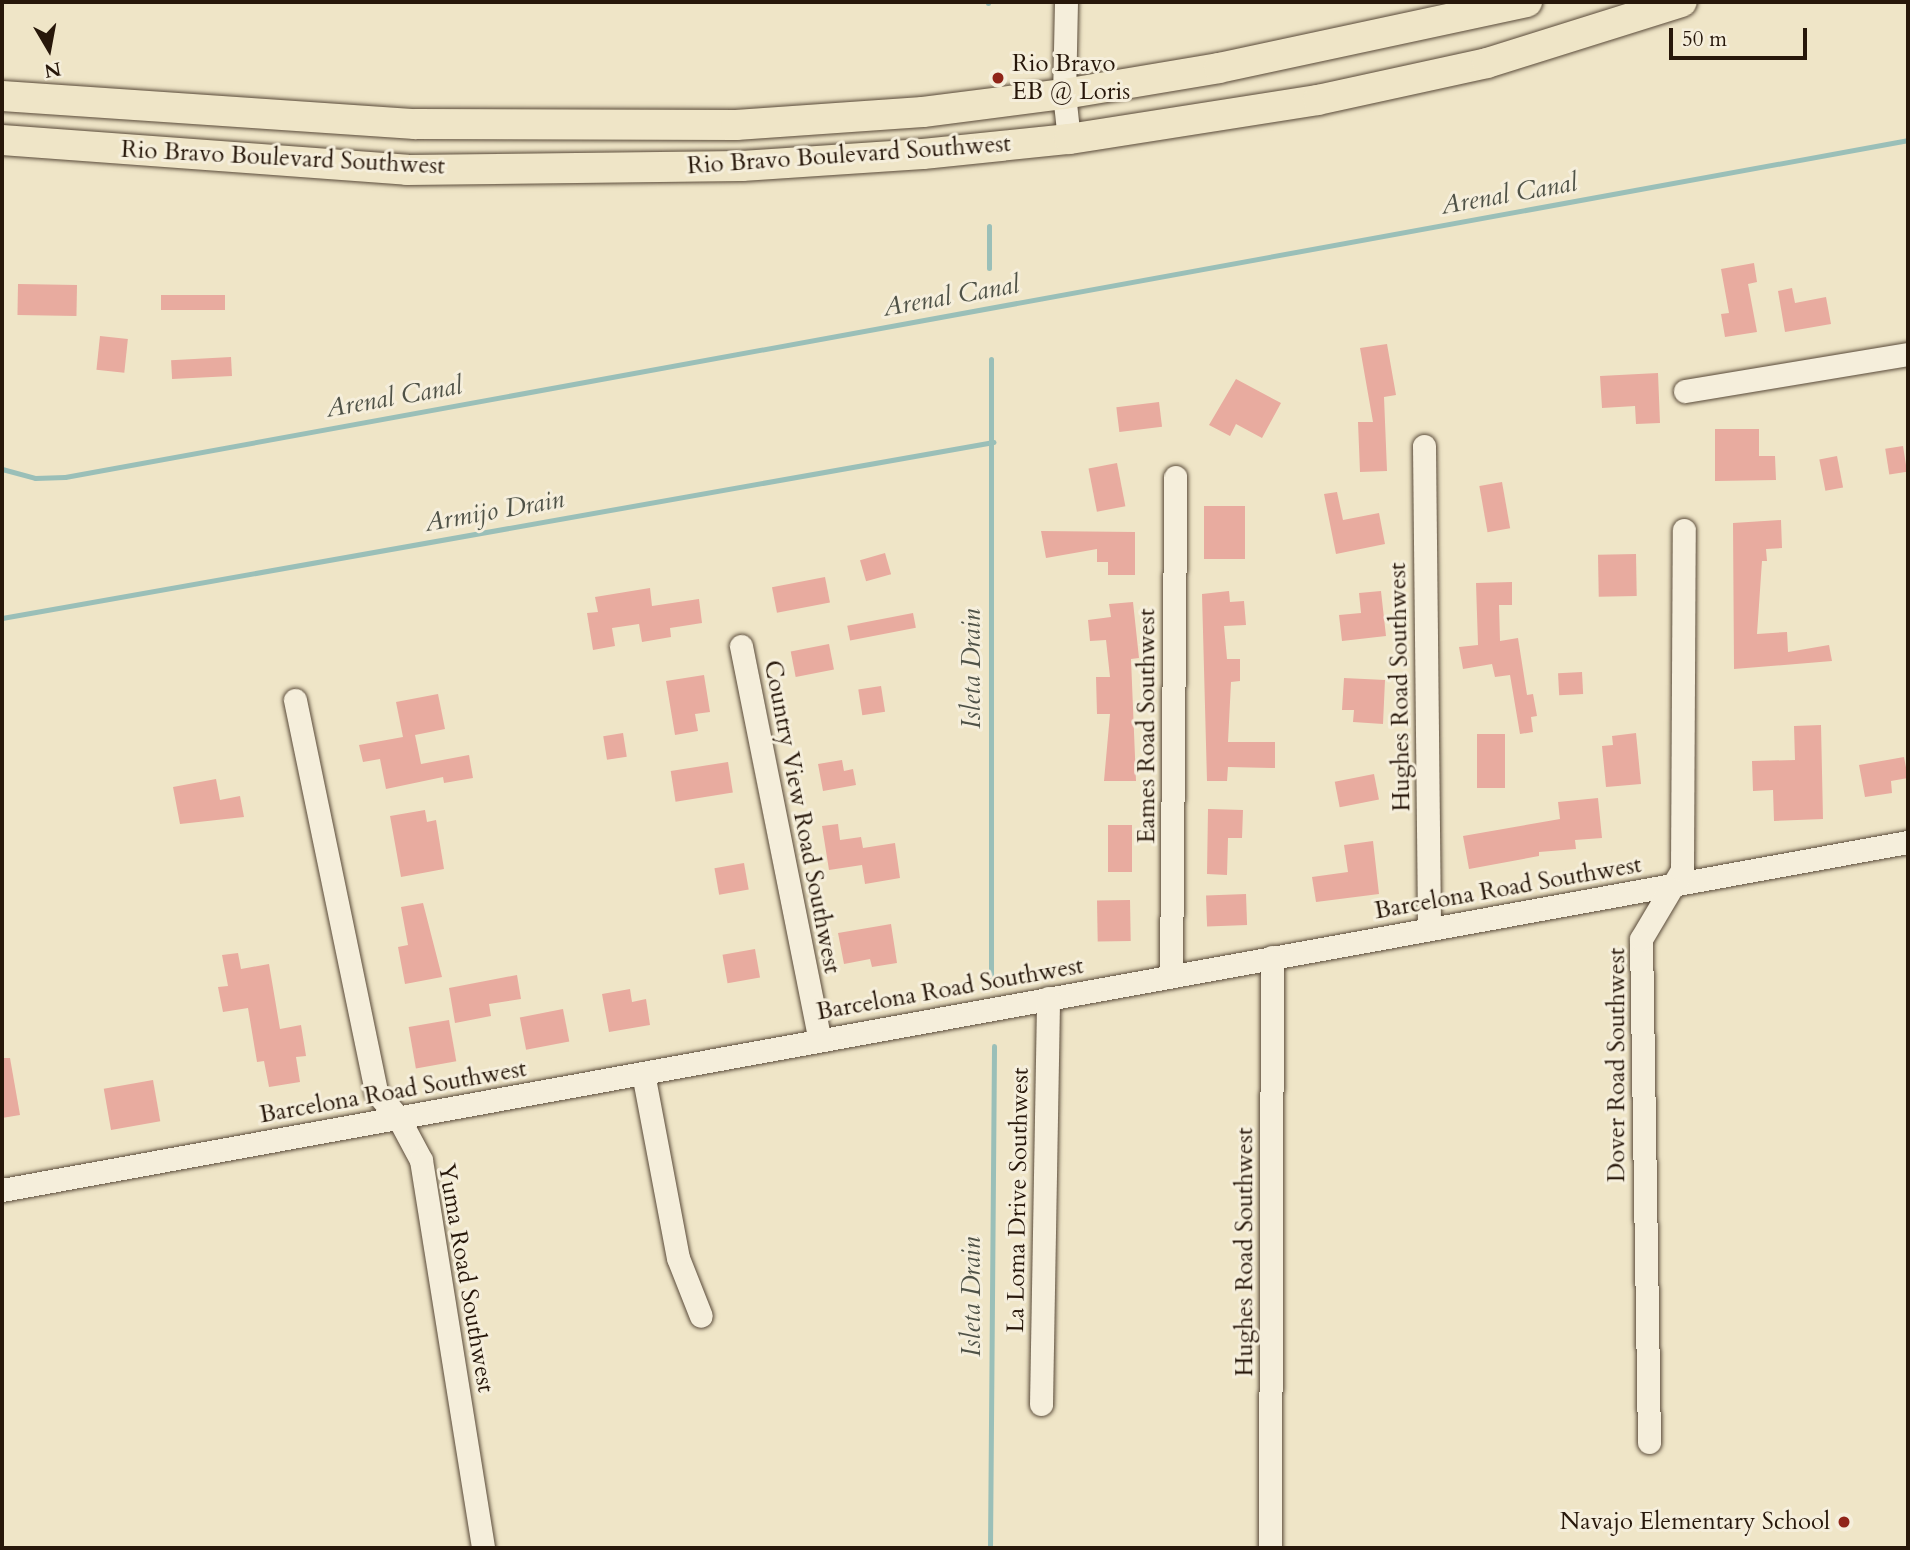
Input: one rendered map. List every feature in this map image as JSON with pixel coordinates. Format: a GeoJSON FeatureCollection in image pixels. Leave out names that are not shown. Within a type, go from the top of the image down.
{"type":"FeatureCollection","features":[{"type":"Feature","properties":{"kind":"main road","name":"Rio Bravo Boulevard Southwest"},"geometry":{"type":"LineString","coordinates":[[2,96],[415,124],[736,125],[923,112],[1064,94],[1219,68],[1527,2]]}},
{"type":"Feature","properties":{"kind":"main road","name":"Rio Bravo Boulevard Southwest"},"geometry":{"type":"LineString","coordinates":[[2,140],[407,170],[742,166],[1069,138],[1318,100],[1487,63],[1682,2]]}},
{"type":"Feature","properties":{"kind":"street"},"geometry":{"type":"LineString","coordinates":[[1066,2],[1064,94],[1069,138]]}},
{"type":"Feature","properties":{"kind":"street"},"geometry":{"type":"LineString","coordinates":[[1685,391],[1908,354]]}},
{"type":"Feature","properties":{"kind":"street","name":"Hughes Road Southwest"},"geometry":{"type":"LineString","coordinates":[[1424,446],[1429,927]]}},
{"type":"Feature","properties":{"kind":"street","name":"Eames Road Southwest"},"geometry":{"type":"LineString","coordinates":[[1171,976],[1175,477]]}},
{"type":"Feature","properties":{"kind":"street","name":"Dover Road Southwest"},"geometry":{"type":"LineString","coordinates":[[1649,1442],[1641,939],[1682,870],[1684,530]]}},
{"type":"Feature","properties":{"kind":"street","name":"Country View Road Southwest"},"geometry":{"type":"LineString","coordinates":[[741,646],[820,1040]]}},
{"type":"Feature","properties":{"kind":"street","name":"Yuma Road Southwest"},"geometry":{"type":"LineString","coordinates":[[295,699],[376,1092],[398,1117],[421,1160],[483,1548]]}},
{"type":"Feature","properties":{"kind":"street","name":"Barcelona Road Southwest"},"geometry":{"type":"LineString","coordinates":[[2,1190],[1429,927],[1672,887],[1908,842]]}},
{"type":"Feature","properties":{"kind":"street","name":"Hughes Road Southwest"},"geometry":{"type":"LineString","coordinates":[[1270,1548],[1272,957]]}},
{"type":"Feature","properties":{"kind":"street","name":"La Loma Drive Southwest"},"geometry":{"type":"LineString","coordinates":[[1041,1404],[1048,998]]}},
{"type":"Feature","properties":{"kind":"street"},"geometry":{"type":"LineString","coordinates":[[643,1073],[678,1258],[701,1316]]}},
{"type":"Feature","properties":{"kind":"building"},"geometry":{"type":"Polygon","coordinates":[[[1754,263],[1757,282],[1748,284],[1757,332],[1725,337],[1721,314],[1729,313],[1721,269],[1754,263]]]}},
{"type":"Feature","properties":{"kind":"building"},"geometry":{"type":"Polygon","coordinates":[[[18,284],[77,285],[76,316],[17,315],[18,284]]]}},
{"type":"Feature","properties":{"kind":"building"},"geometry":{"type":"Polygon","coordinates":[[[1792,288],[1795,303],[1826,297],[1831,324],[1785,332],[1778,291],[1792,288]]]}},
{"type":"Feature","properties":{"kind":"building"},"geometry":{"type":"Polygon","coordinates":[[[161,295],[225,295],[225,310],[161,310],[161,295]]]}},
{"type":"Feature","properties":{"kind":"building"},"geometry":{"type":"Polygon","coordinates":[[[100,336],[128,339],[124,373],[96,370],[100,336]]]}},
{"type":"Feature","properties":{"kind":"building"},"geometry":{"type":"Polygon","coordinates":[[[1387,344],[1396,395],[1384,397],[1387,471],[1360,472],[1358,422],[1373,422],[1360,348],[1387,344]]]}},
{"type":"Feature","properties":{"kind":"building"},"geometry":{"type":"Polygon","coordinates":[[[231,357],[232,376],[172,379],[171,360],[231,357]]]}},
{"type":"Feature","properties":{"kind":"building"},"geometry":{"type":"Polygon","coordinates":[[[1658,373],[1660,423],[1636,424],[1635,406],[1602,408],[1600,376],[1658,373]]]}},
{"type":"Feature","properties":{"kind":"building"},"geometry":{"type":"Polygon","coordinates":[[[1236,379],[1281,403],[1262,438],[1236,424],[1230,436],[1209,425],[1236,379]]]}},
{"type":"Feature","properties":{"kind":"building"},"geometry":{"type":"Polygon","coordinates":[[[1159,402],[1162,427],[1119,432],[1116,407],[1159,402]]]}},
{"type":"Feature","properties":{"kind":"building"},"geometry":{"type":"Polygon","coordinates":[[[1715,429],[1759,429],[1759,456],[1775,456],[1776,480],[1715,481],[1715,429]]]}},
{"type":"Feature","properties":{"kind":"building"},"geometry":{"type":"Polygon","coordinates":[[[1903,446],[1907,472],[1889,474],[1885,449],[1903,446]]]}},
{"type":"Feature","properties":{"kind":"building"},"geometry":{"type":"Polygon","coordinates":[[[1837,456],[1843,487],[1825,491],[1819,459],[1837,456]]]}},
{"type":"Feature","properties":{"kind":"building"},"geometry":{"type":"Polygon","coordinates":[[[1117,463],[1125,506],[1097,512],[1089,469],[1117,463]]]}},
{"type":"Feature","properties":{"kind":"building"},"geometry":{"type":"Polygon","coordinates":[[[1502,482],[1510,528],[1488,532],[1479,486],[1502,482]]]}},
{"type":"Feature","properties":{"kind":"building"},"geometry":{"type":"Polygon","coordinates":[[[1337,492],[1343,520],[1379,513],[1385,544],[1336,554],[1324,494],[1337,492]]]}},
{"type":"Feature","properties":{"kind":"building"},"geometry":{"type":"Polygon","coordinates":[[[1204,506],[1245,506],[1245,559],[1204,559],[1204,506]]]}},
{"type":"Feature","properties":{"kind":"building"},"geometry":{"type":"Polygon","coordinates":[[[1781,520],[1782,548],[1766,549],[1767,561],[1762,561],[1757,634],[1787,632],[1788,652],[1829,645],[1832,661],[1734,669],[1733,523],[1781,520]]]}},
{"type":"Feature","properties":{"kind":"building"},"geometry":{"type":"Polygon","coordinates":[[[1041,531],[1135,532],[1135,575],[1108,575],[1108,562],[1097,562],[1097,549],[1046,558],[1041,531]]]}},
{"type":"Feature","properties":{"kind":"building"},"geometry":{"type":"Polygon","coordinates":[[[885,553],[891,574],[866,581],[860,560],[885,553]]]}},
{"type":"Feature","properties":{"kind":"building"},"geometry":{"type":"Polygon","coordinates":[[[1636,554],[1637,596],[1599,597],[1598,555],[1636,554]]]}},
{"type":"Feature","properties":{"kind":"building"},"geometry":{"type":"Polygon","coordinates":[[[825,577],[830,603],[777,613],[772,587],[825,577]]]}},
{"type":"Feature","properties":{"kind":"building"},"geometry":{"type":"Polygon","coordinates":[[[1512,582],[1512,605],[1499,605],[1500,641],[1518,638],[1527,695],[1533,694],[1537,716],[1531,717],[1533,732],[1520,734],[1510,675],[1495,677],[1492,664],[1463,669],[1459,647],[1478,645],[1476,583],[1512,582]]]}},
{"type":"Feature","properties":{"kind":"building"},"geometry":{"type":"Polygon","coordinates":[[[650,588],[652,606],[699,599],[702,623],[670,628],[671,637],[642,642],[639,624],[612,628],[615,646],[593,650],[587,613],[598,612],[595,597],[650,588]]]}},
{"type":"Feature","properties":{"kind":"building"},"geometry":{"type":"Polygon","coordinates":[[[1229,591],[1230,602],[1244,601],[1246,625],[1224,626],[1227,659],[1240,659],[1240,681],[1231,682],[1228,742],[1275,742],[1275,768],[1228,767],[1227,781],[1207,781],[1202,594],[1229,591]]]}},
{"type":"Feature","properties":{"kind":"building"},"geometry":{"type":"Polygon","coordinates":[[[1381,591],[1386,636],[1342,641],[1339,615],[1361,613],[1359,593],[1381,591]]]}},
{"type":"Feature","properties":{"kind":"building"},"geometry":{"type":"Polygon","coordinates":[[[1133,602],[1139,658],[1131,659],[1136,781],[1104,781],[1110,714],[1097,714],[1096,677],[1110,677],[1106,640],[1090,641],[1088,620],[1111,617],[1109,604],[1133,602]]]}},
{"type":"Feature","properties":{"kind":"building"},"geometry":{"type":"Polygon","coordinates":[[[913,613],[916,628],[850,641],[847,626],[913,613]]]}},
{"type":"Feature","properties":{"kind":"building"},"geometry":{"type":"Polygon","coordinates":[[[829,644],[834,670],[796,677],[791,651],[829,644]]]}},
{"type":"Feature","properties":{"kind":"building"},"geometry":{"type":"Polygon","coordinates":[[[1582,672],[1583,694],[1559,695],[1558,673],[1582,672]]]}},
{"type":"Feature","properties":{"kind":"building"},"geometry":{"type":"Polygon","coordinates":[[[704,675],[710,712],[695,714],[698,731],[675,735],[666,681],[704,675]]]}},
{"type":"Feature","properties":{"kind":"building"},"geometry":{"type":"Polygon","coordinates":[[[1344,678],[1385,680],[1383,724],[1353,722],[1354,710],[1342,710],[1344,678]]]}},
{"type":"Feature","properties":{"kind":"building"},"geometry":{"type":"Polygon","coordinates":[[[881,686],[885,712],[862,715],[858,690],[881,686]]]}},
{"type":"Feature","properties":{"kind":"building"},"geometry":{"type":"Polygon","coordinates":[[[438,694],[445,729],[415,735],[421,764],[469,755],[473,778],[444,783],[443,777],[386,789],[380,759],[363,762],[359,745],[403,737],[396,702],[438,694]]]}},
{"type":"Feature","properties":{"kind":"building"},"geometry":{"type":"Polygon","coordinates":[[[1821,725],[1823,819],[1774,821],[1773,790],[1753,791],[1752,761],[1795,760],[1794,726],[1821,725]]]}},
{"type":"Feature","properties":{"kind":"building"},"geometry":{"type":"Polygon","coordinates":[[[623,733],[627,757],[607,760],[603,736],[623,733]]]}},
{"type":"Feature","properties":{"kind":"building"},"geometry":{"type":"Polygon","coordinates":[[[1636,733],[1641,784],[1606,787],[1602,746],[1613,745],[1612,736],[1636,733]]]}},
{"type":"Feature","properties":{"kind":"building"},"geometry":{"type":"Polygon","coordinates":[[[1477,734],[1505,734],[1505,788],[1477,788],[1477,734]]]}},
{"type":"Feature","properties":{"kind":"building"},"geometry":{"type":"Polygon","coordinates":[[[1904,757],[1908,778],[1891,781],[1892,793],[1865,797],[1859,765],[1904,757]]]}},
{"type":"Feature","properties":{"kind":"building"},"geometry":{"type":"Polygon","coordinates":[[[842,760],[844,771],[853,769],[856,785],[823,791],[818,764],[842,760]]]}},
{"type":"Feature","properties":{"kind":"building"},"geometry":{"type":"Polygon","coordinates":[[[728,762],[733,793],[676,802],[671,771],[728,762]]]}},
{"type":"Feature","properties":{"kind":"building"},"geometry":{"type":"Polygon","coordinates":[[[1374,774],[1379,800],[1340,807],[1335,782],[1374,774]]]}},
{"type":"Feature","properties":{"kind":"building"},"geometry":{"type":"Polygon","coordinates":[[[216,779],[220,800],[240,796],[244,817],[180,824],[173,787],[216,779]]]}},
{"type":"Feature","properties":{"kind":"building"},"geometry":{"type":"Polygon","coordinates":[[[1598,798],[1602,838],[1575,840],[1576,849],[1539,852],[1539,856],[1469,869],[1463,836],[1560,819],[1558,802],[1598,798]]]}},
{"type":"Feature","properties":{"kind":"building"},"geometry":{"type":"Polygon","coordinates":[[[1208,809],[1243,810],[1242,838],[1228,838],[1227,875],[1207,874],[1208,809]]]}},
{"type":"Feature","properties":{"kind":"building"},"geometry":{"type":"Polygon","coordinates":[[[425,810],[427,822],[436,820],[444,869],[401,877],[390,816],[425,810]]]}},
{"type":"Feature","properties":{"kind":"building"},"geometry":{"type":"Polygon","coordinates":[[[838,824],[840,840],[861,837],[863,848],[895,843],[900,878],[865,884],[862,865],[829,870],[822,826],[838,824]]]}},
{"type":"Feature","properties":{"kind":"building"},"geometry":{"type":"Polygon","coordinates":[[[1108,825],[1132,825],[1132,872],[1108,872],[1108,825]]]}},
{"type":"Feature","properties":{"kind":"building"},"geometry":{"type":"Polygon","coordinates":[[[1373,841],[1379,894],[1316,902],[1312,877],[1348,872],[1344,845],[1373,841]]]}},
{"type":"Feature","properties":{"kind":"building"},"geometry":{"type":"Polygon","coordinates":[[[744,863],[749,890],[719,895],[714,868],[744,863]]]}},
{"type":"Feature","properties":{"kind":"building"},"geometry":{"type":"Polygon","coordinates":[[[1246,894],[1247,925],[1207,926],[1206,895],[1246,894]]]}},
{"type":"Feature","properties":{"kind":"building"},"geometry":{"type":"Polygon","coordinates":[[[1130,900],[1131,941],[1098,942],[1097,901],[1130,900]]]}},
{"type":"Feature","properties":{"kind":"building"},"geometry":{"type":"Polygon","coordinates":[[[423,903],[442,977],[405,984],[398,947],[408,945],[401,907],[423,903]]]}},
{"type":"Feature","properties":{"kind":"building"},"geometry":{"type":"Polygon","coordinates":[[[891,924],[897,963],[872,967],[870,959],[844,964],[838,933],[891,924]]]}},
{"type":"Feature","properties":{"kind":"building"},"geometry":{"type":"Polygon","coordinates":[[[755,949],[760,978],[728,983],[723,955],[755,949]]]}},
{"type":"Feature","properties":{"kind":"building"},"geometry":{"type":"Polygon","coordinates":[[[238,953],[241,969],[269,964],[280,1029],[301,1025],[306,1056],[296,1057],[300,1082],[269,1087],[264,1061],[257,1062],[248,1008],[223,1012],[218,987],[228,986],[222,955],[238,953]]]}},
{"type":"Feature","properties":{"kind":"building"},"geometry":{"type":"Polygon","coordinates":[[[517,975],[521,999],[489,1004],[491,1016],[455,1023],[449,988],[517,975]]]}},
{"type":"Feature","properties":{"kind":"building"},"geometry":{"type":"Polygon","coordinates":[[[630,989],[632,1002],[646,999],[650,1025],[609,1032],[602,994],[630,989]]]}},
{"type":"Feature","properties":{"kind":"building"},"geometry":{"type":"Polygon","coordinates":[[[563,1009],[569,1041],[526,1050],[520,1017],[563,1009]]]}},
{"type":"Feature","properties":{"kind":"building"},"geometry":{"type":"Polygon","coordinates":[[[449,1020],[456,1061],[416,1068],[409,1027],[449,1020]]]}},
{"type":"Feature","properties":{"kind":"building"},"geometry":{"type":"Polygon","coordinates":[[[2,1058],[10,1058],[20,1115],[2,1118],[2,1058]]]}},
{"type":"Feature","properties":{"kind":"building"},"geometry":{"type":"Polygon","coordinates":[[[153,1080],[160,1121],[111,1130],[104,1089],[153,1080]]]}},
{"type":"Feature","properties":{"kind":"waterway","name":"Arenal Canal"},"geometry":{"type":"LineString","coordinates":[[2,469],[35,478],[65,477],[1908,140]]}},
{"type":"Feature","properties":{"kind":"waterway","name":"Isleta Drain"},"geometry":{"type":"LineString","coordinates":[[989,226],[989,268]]}},
{"type":"Feature","properties":{"kind":"waterway","name":"Isleta Drain"},"geometry":{"type":"LineString","coordinates":[[991,359],[991,978]]}},
{"type":"Feature","properties":{"kind":"waterway","name":"Armijo Drain"},"geometry":{"type":"LineString","coordinates":[[2,618],[993,442]]}},
{"type":"Feature","properties":{"kind":"waterway","name":"Isleta Drain"},"geometry":{"type":"LineString","coordinates":[[990,1548],[994,1046]]}},
{"type":"Feature","properties":{"kind":"place","name":"Rio Bravo EB @ Loris"},"geometry":{"type":"Point","coordinates":[998,78]}},
{"type":"Feature","properties":{"kind":"place","name":"Navajo Elementary School"},"geometry":{"type":"Point","coordinates":[1844,1522]}}]}
